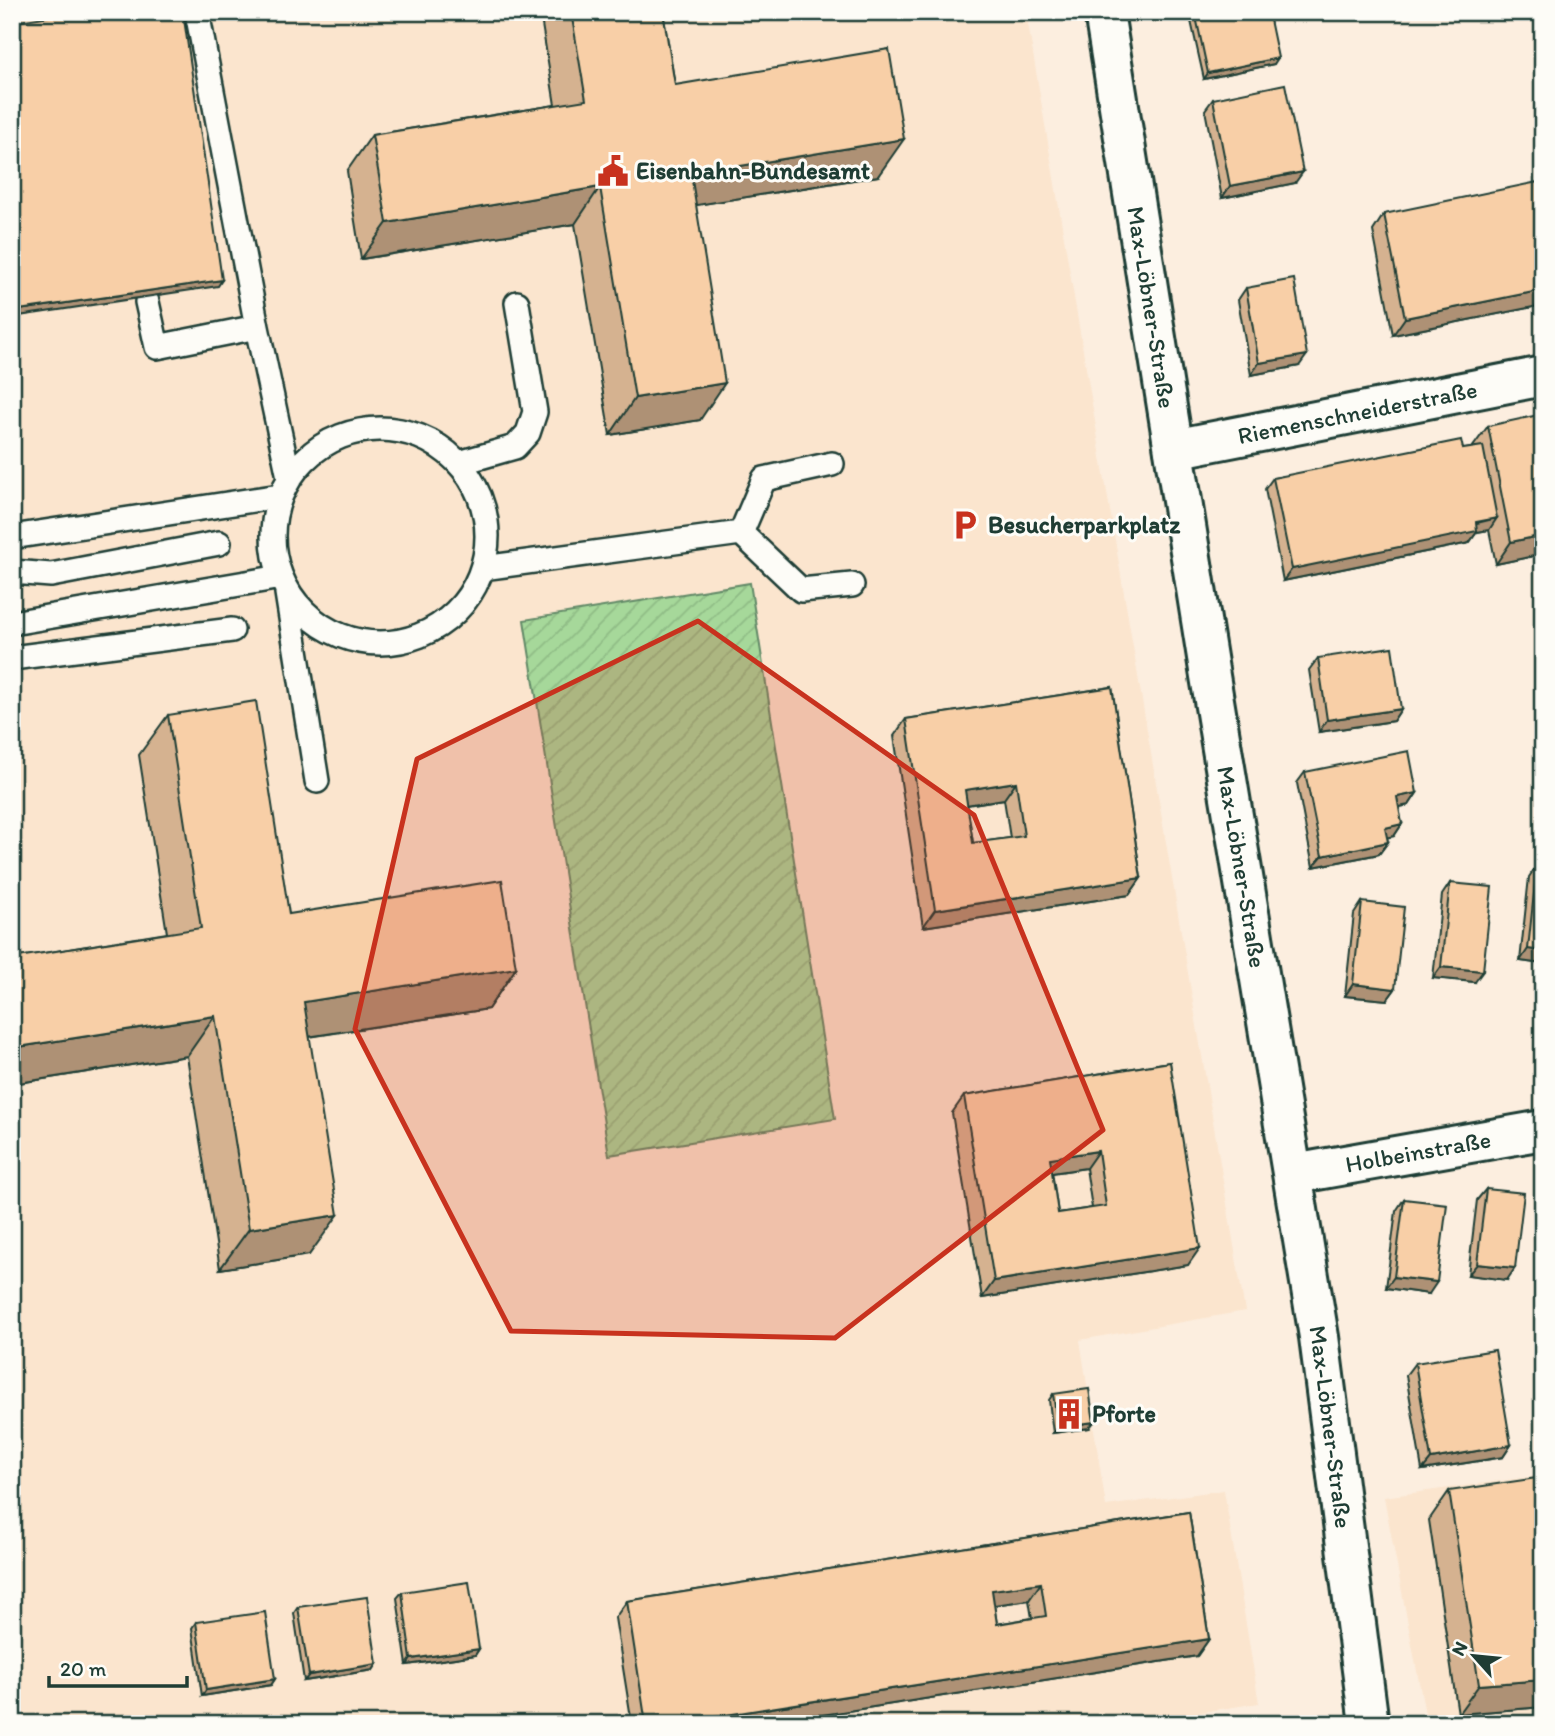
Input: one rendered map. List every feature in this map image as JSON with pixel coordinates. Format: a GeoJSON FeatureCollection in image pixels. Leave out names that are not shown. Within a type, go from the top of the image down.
{"type":"FeatureCollection","features":[{"type":"Feature","properties":{"kind":"street","name":"Max-Löbner-Straße"},"geometry":{"type":"LineString","coordinates":[[1104,12],[1294,1174],[1319,1336],[1369,1724]]}},
{"type":"Feature","properties":{"kind":"street","name":"Riemenschneiderstraße"},"geometry":{"type":"LineString","coordinates":[[1174,449],[1543,376]]}},
{"type":"Feature","properties":{"kind":"street","name":"Holbeinstraße"},"geometry":{"type":"LineString","coordinates":[[1294,1174],[1543,1130]]}},
{"type":"Feature","properties":{"kind":"lane"},"geometry":{"type":"LineString","coordinates":[[197,12],[285,486],[273,532],[274,556],[284,584],[317,781]]}},
{"type":"Feature","properties":{"kind":"lane"},"geometry":{"type":"LineString","coordinates":[[147,302],[157,347],[257,327]]}},
{"type":"Feature","properties":{"kind":"lane"},"geometry":{"type":"LineString","coordinates":[[459,463],[515,447],[528,433],[536,412],[517,303]]}},
{"type":"Feature","properties":{"kind":"lane"},"geometry":{"type":"LineString","coordinates":[[12,537],[285,486],[314,452],[344,435],[362,430],[405,431],[424,438],[446,451],[459,463],[476,487],[486,522],[487,548],[482,568],[464,603],[441,625],[418,637],[387,644],[365,643],[341,637],[304,613],[284,584]]}},
{"type":"Feature","properties":{"kind":"lane"},"geometry":{"type":"LineString","coordinates":[[741,533],[764,479],[832,464]]}},
{"type":"Feature","properties":{"kind":"lane"},"geometry":{"type":"LineString","coordinates":[[482,568],[741,533]]}},
{"type":"Feature","properties":{"kind":"lane"},"geometry":{"type":"LineString","coordinates":[[741,533],[801,590],[852,585]]}},
{"type":"Feature","properties":{"kind":"lane"},"geometry":{"type":"LineString","coordinates":[[12,572],[51,575],[219,543]]}},
{"type":"Feature","properties":{"kind":"lane"},"geometry":{"type":"LineString","coordinates":[[12,623],[284,584]]}},
{"type":"Feature","properties":{"kind":"lane"},"geometry":{"type":"LineString","coordinates":[[12,651],[51,616]]}},
{"type":"Feature","properties":{"kind":"lane"},"geometry":{"type":"LineString","coordinates":[[12,658],[232,630]]}},
{"type":"Feature","properties":{"kind":"highlighted area"},"geometry":{"type":"Polygon","coordinates":[[[698,621],[974,815],[1103,1130],[835,1338],[511,1331],[355,1029],[417,759],[698,621]]]}},
{"type":"Feature","properties":{"kind":"shaded area"},"geometry":{"type":"Polygon","coordinates":[[[12,12],[1026,12],[1245,1311],[1080,1340],[1106,1506],[1224,1490],[1259,1703],[1126,1724],[108,1724],[105,1714],[46,1724],[12,1724],[12,12]]]}},
{"type":"Feature","properties":{"kind":"shaded area"},"geometry":{"type":"Polygon","coordinates":[[[1543,1475],[1543,1724],[1427,1724],[1384,1497],[1543,1475]]]}},
{"type":"Feature","properties":{"kind":"green space"},"geometry":{"type":"Polygon","coordinates":[[[750,583],[835,1119],[609,1155],[524,620],[750,583]]]}},
{"type":"Feature","properties":{"kind":"building"},"geometry":{"type":"Polygon","coordinates":[[[76,12],[183,12],[222,280],[12,311],[12,22],[76,12]]]}},
{"type":"Feature","properties":{"kind":"building"},"geometry":{"type":"Polygon","coordinates":[[[571,12],[663,12],[675,85],[889,49],[904,139],[691,174],[725,383],[635,398],[600,187],[387,223],[372,135],[586,100],[571,12]]]}},
{"type":"Feature","properties":{"kind":"building"},"geometry":{"type":"Polygon","coordinates":[[[1195,12],[1276,12],[1269,15],[1278,58],[1208,73],[1195,12]]]}},
{"type":"Feature","properties":{"kind":"building"},"geometry":{"type":"Polygon","coordinates":[[[1285,84],[1303,172],[1230,186],[1213,99],[1285,84]]]}},
{"type":"Feature","properties":{"kind":"building"},"geometry":{"type":"Polygon","coordinates":[[[1538,182],[1543,206],[1543,290],[1405,318],[1384,214],[1538,182]]]}},
{"type":"Feature","properties":{"kind":"building"},"geometry":{"type":"Polygon","coordinates":[[[1294,279],[1307,355],[1259,363],[1246,288],[1294,279]]]}},
{"type":"Feature","properties":{"kind":"building"},"geometry":{"type":"Polygon","coordinates":[[[1543,414],[1543,535],[1511,542],[1488,426],[1543,414]]]}},
{"type":"Feature","properties":{"kind":"building"},"geometry":{"type":"Polygon","coordinates":[[[1461,440],[1463,449],[1483,446],[1497,518],[1476,522],[1477,531],[1292,569],[1273,478],[1461,440]]]}},
{"type":"Feature","properties":{"kind":"building"},"geometry":{"type":"Polygon","coordinates":[[[1392,647],[1401,709],[1327,720],[1318,658],[1392,647]]]}},
{"type":"Feature","properties":{"kind":"building"},"geometry":{"type":"Polygon","coordinates":[[[1112,687],[1141,878],[935,910],[906,719],[1112,687]],[[1016,782],[965,790],[973,843],[1024,836],[1016,782]]]}},
{"type":"Feature","properties":{"kind":"building"},"geometry":{"type":"Polygon","coordinates":[[[256,701],[289,914],[502,880],[516,968],[304,1002],[338,1215],[249,1229],[215,1016],[12,1048],[12,958],[201,928],[168,715],[256,701]]]}},
{"type":"Feature","properties":{"kind":"building"},"geometry":{"type":"Polygon","coordinates":[[[1409,751],[1417,793],[1397,797],[1402,824],[1385,828],[1388,842],[1322,856],[1305,772],[1409,751]]]}},
{"type":"Feature","properties":{"kind":"building"},"geometry":{"type":"Polygon","coordinates":[[[1537,865],[1543,866],[1543,951],[1528,949],[1537,865]]]}},
{"type":"Feature","properties":{"kind":"building"},"geometry":{"type":"Polygon","coordinates":[[[1450,883],[1492,887],[1483,971],[1441,967],[1450,883]]]}},
{"type":"Feature","properties":{"kind":"building"},"geometry":{"type":"Polygon","coordinates":[[[1362,902],[1404,907],[1395,989],[1353,984],[1362,902]]]}},
{"type":"Feature","properties":{"kind":"building"},"geometry":{"type":"Polygon","coordinates":[[[1170,1062],[1200,1248],[994,1281],[964,1096],[1170,1062]],[[1098,1151],[1050,1158],[1058,1213],[1106,1206],[1098,1151]]]}},
{"type":"Feature","properties":{"kind":"building"},"geometry":{"type":"Polygon","coordinates":[[[1486,1189],[1524,1193],[1515,1268],[1477,1264],[1486,1189]]]}},
{"type":"Feature","properties":{"kind":"building"},"geometry":{"type":"Polygon","coordinates":[[[1404,1199],[1447,1204],[1437,1282],[1394,1277],[1404,1199]]]}},
{"type":"Feature","properties":{"kind":"building"},"geometry":{"type":"Polygon","coordinates":[[[1495,1350],[1511,1445],[1431,1459],[1415,1363],[1495,1350]]]}},
{"type":"Feature","properties":{"kind":"building","name":"Pforte"},"geometry":{"type":"Polygon","coordinates":[[[1089,1389],[1094,1422],[1058,1427],[1053,1394],[1089,1389]]]}},
{"type":"Feature","properties":{"kind":"building"},"geometry":{"type":"Polygon","coordinates":[[[1537,1478],[1543,1512],[1543,1680],[1479,1685],[1449,1491],[1537,1478]]]}},
{"type":"Feature","properties":{"kind":"building"},"geometry":{"type":"Polygon","coordinates":[[[1189,1512],[1209,1639],[669,1724],[646,1724],[627,1601],[1189,1512]],[[1041,1583],[992,1590],[997,1624],[1046,1616],[1041,1583]]]}},
{"type":"Feature","properties":{"kind":"building"},"geometry":{"type":"Polygon","coordinates":[[[469,1582],[479,1649],[411,1659],[402,1592],[469,1582]]]}},
{"type":"Feature","properties":{"kind":"building"},"geometry":{"type":"Polygon","coordinates":[[[367,1597],[377,1664],[309,1675],[298,1607],[367,1597]]]}},
{"type":"Feature","properties":{"kind":"building"},"geometry":{"type":"Polygon","coordinates":[[[265,1612],[275,1679],[206,1690],[196,1622],[265,1612]]]}},
{"type":"Feature","properties":{"kind":"place","name":"Eisenbahn-Bundesamt"},"geometry":{"type":"Point","coordinates":[613,171]}},
{"type":"Feature","properties":{"kind":"place","name":"Besucherparkplatz"},"geometry":{"type":"Point","coordinates":[965,525]}},
{"type":"Feature","properties":{"kind":"place","name":"Pforte"},"geometry":{"type":"Point","coordinates":[1069,1414]}}]}
